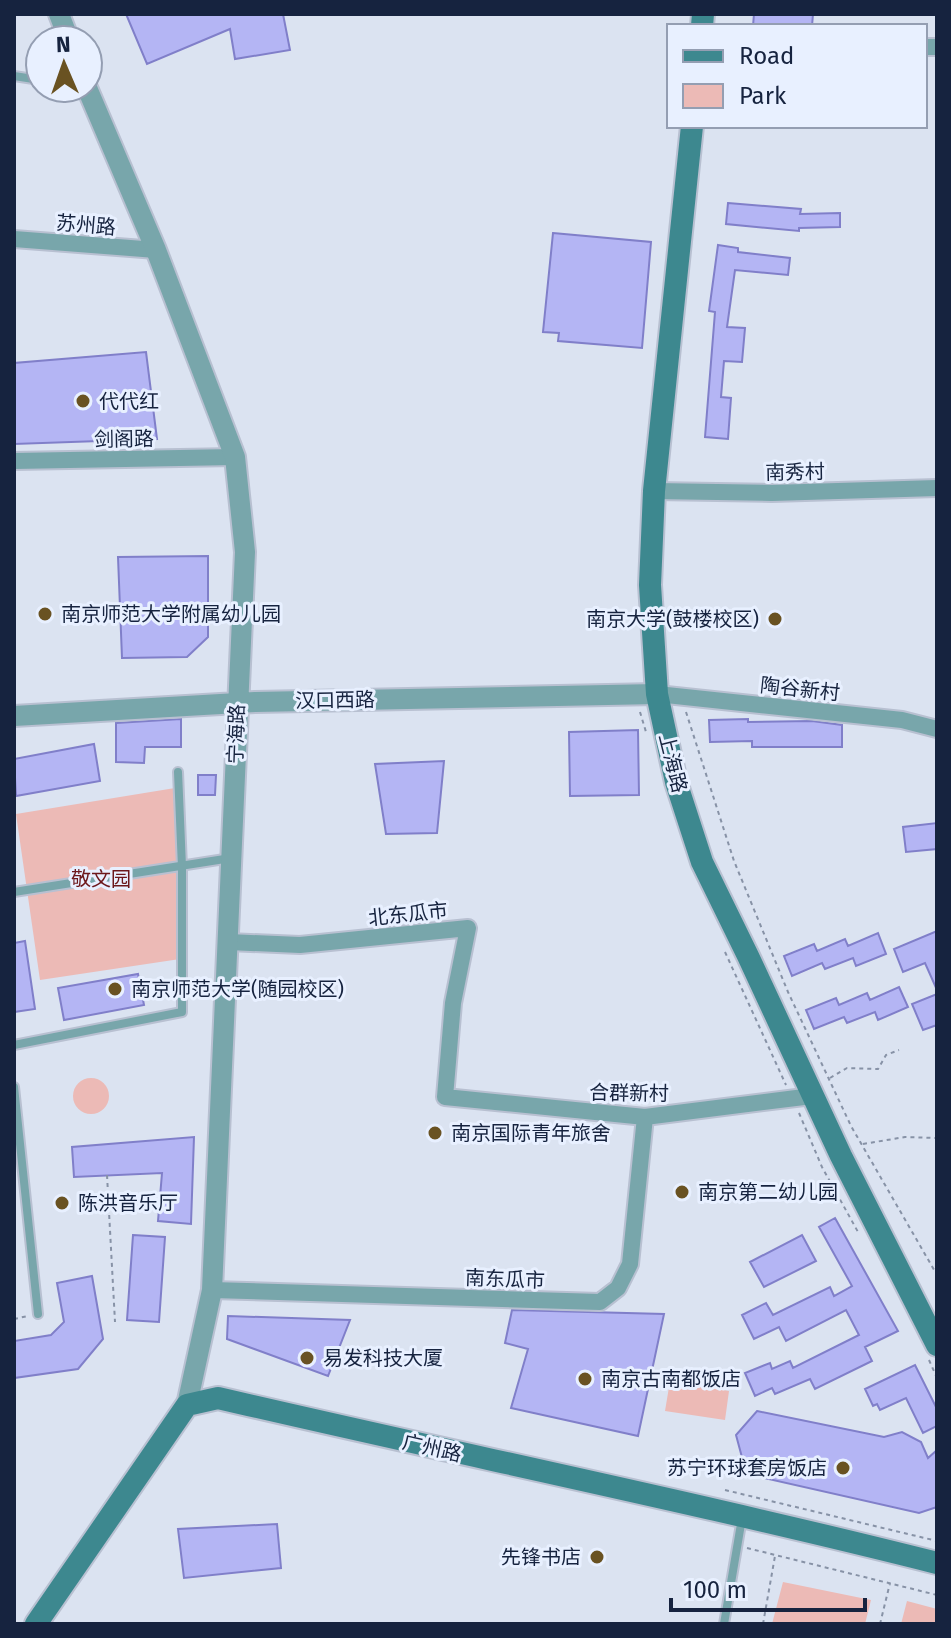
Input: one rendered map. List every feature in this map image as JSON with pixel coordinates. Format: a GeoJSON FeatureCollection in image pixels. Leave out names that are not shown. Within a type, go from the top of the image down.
{"type":"FeatureCollection","features":[{"type":"Feature","properties":{"kind":"main road","name":"上海路"},"geometry":{"type":"LineString","coordinates":[[692,128],[654,491],[650,585],[657,694],[676,782],[702,862],[812,1096],[937,1345]]}},
{"type":"Feature","properties":{"kind":"main road","name":"广州路"},"geometry":{"type":"LineString","coordinates":[[187,1405],[218,1398],[743,1515],[937,1563]]}},
{"type":"Feature","properties":{"kind":"main road"},"geometry":{"type":"LineString","coordinates":[[36,1624],[187,1405]]}},
{"type":"Feature","properties":{"kind":"street","name":"宁海路"},"geometry":{"type":"LineString","coordinates":[[94,104],[156,250],[235,457],[245,552],[212,1290],[187,1405]]}},
{"type":"Feature","properties":{"kind":"street","name":"苏州路"},"geometry":{"type":"LineString","coordinates":[[14,239],[156,250]]}},
{"type":"Feature","properties":{"kind":"street","name":"剑阁路"},"geometry":{"type":"LineString","coordinates":[[14,461],[235,457]]}},
{"type":"Feature","properties":{"kind":"street","name":"南秀村"},"geometry":{"type":"LineString","coordinates":[[654,491],[772,493],[937,488]]}},
{"type":"Feature","properties":{"kind":"street","name":"汉口西路"},"geometry":{"type":"LineString","coordinates":[[14,716],[236,703],[657,694]]}},
{"type":"Feature","properties":{"kind":"street","name":"陶谷新村"},"geometry":{"type":"LineString","coordinates":[[657,694],[902,720],[937,729]]}},
{"type":"Feature","properties":{"kind":"street","name":"北东瓜市"},"geometry":{"type":"LineString","coordinates":[[229,942],[300,945],[468,928],[453,1003],[445,1097]]}},
{"type":"Feature","properties":{"kind":"street","name":"合群新村"},"geometry":{"type":"LineString","coordinates":[[445,1097],[645,1117],[812,1096]]}},
{"type":"Feature","properties":{"kind":"street","name":"南东瓜市"},"geometry":{"type":"LineString","coordinates":[[212,1290],[600,1302],[618,1288],[630,1264],[645,1117]]}},
{"type":"Feature","properties":{"kind":"lane"},"geometry":{"type":"LineString","coordinates":[[14,1045],[182,1012],[182,867],[178,772]]}},
{"type":"Feature","properties":{"kind":"lane"},"geometry":{"type":"LineString","coordinates":[[14,892],[232,858]]}},
{"type":"Feature","properties":{"kind":"lane"},"geometry":{"type":"LineString","coordinates":[[14,1087],[38,1314]]}},
{"type":"Feature","properties":{"kind":"lane"},"geometry":{"type":"LineString","coordinates":[[724,1624],[743,1515]]}},
{"type":"Feature","properties":{"kind":"path"},"geometry":{"type":"LineString","coordinates":[[682,698],[734,861],[788,992],[862,1144],[937,1275]]}},
{"type":"Feature","properties":{"kind":"path"},"geometry":{"type":"LineString","coordinates":[[829,1079],[847,1068],[878,1069],[886,1055],[899,1050]]}},
{"type":"Feature","properties":{"kind":"path"},"geometry":{"type":"LineString","coordinates":[[862,1144],[905,1137],[937,1138]]}},
{"type":"Feature","properties":{"kind":"path"},"geometry":{"type":"LineString","coordinates":[[107,1175],[115,1322]]}},
{"type":"Feature","properties":{"kind":"path"},"geometry":{"type":"LineString","coordinates":[[14,1319],[38,1314]]}},
{"type":"Feature","properties":{"kind":"path"},"geometry":{"type":"LineString","coordinates":[[725,1490],[937,1541]]}},
{"type":"Feature","properties":{"kind":"path"},"geometry":{"type":"LineString","coordinates":[[737,1546],[937,1595]]}},
{"type":"Feature","properties":{"kind":"path"},"geometry":{"type":"LineString","coordinates":[[763,1624],[775,1555]]}},
{"type":"Feature","properties":{"kind":"path"},"geometry":{"type":"LineString","coordinates":[[880,1624],[890,1583]]}},
{"type":"Feature","properties":{"kind":"path"},"geometry":{"type":"LineString","coordinates":[[909,1623],[914,1624]]}},
{"type":"Feature","properties":{"kind":"green space","name":"敬文园"},"geometry":{"type":"Polygon","coordinates":[[[175,788],[180,959],[40,980],[16,814],[175,788]]]}},
{"type":"Feature","properties":{"kind":"green space"},"geometry":{"type":"Polygon","coordinates":[[[91,1078],[104,1083],[109,1096],[104,1109],[91,1114],[78,1109],[73,1096],[78,1083],[91,1078]]]}},
{"type":"Feature","properties":{"kind":"green space"},"geometry":{"type":"Polygon","coordinates":[[[670,1381],[729,1391],[725,1420],[665,1411],[670,1381]]]}},
{"type":"Feature","properties":{"kind":"green space"},"geometry":{"type":"Polygon","coordinates":[[[783,1582],[871,1600],[865,1624],[772,1624],[783,1582]]]}},
{"type":"Feature","properties":{"kind":"green space"},"geometry":{"type":"Polygon","coordinates":[[[907,1601],[937,1609],[937,1624],[901,1624],[907,1601]]]}},
{"type":"Feature","properties":{"kind":"building"},"geometry":{"type":"Polygon","coordinates":[[[126,14],[283,14],[290,50],[235,59],[230,29],[147,64],[126,14]]]}},
{"type":"Feature","properties":{"kind":"building"},"geometry":{"type":"Polygon","coordinates":[[[754,14],[813,14],[812,24],[753,24],[754,14]]]}},
{"type":"Feature","properties":{"kind":"building"},"geometry":{"type":"Polygon","coordinates":[[[728,203],[801,209],[800,214],[840,213],[840,227],[799,228],[799,231],[726,224],[728,203]]]}},
{"type":"Feature","properties":{"kind":"building"},"geometry":{"type":"Polygon","coordinates":[[[553,233],[651,242],[642,348],[558,341],[559,333],[543,332],[553,233]]]}},
{"type":"Feature","properties":{"kind":"building"},"geometry":{"type":"Polygon","coordinates":[[[718,245],[738,248],[738,252],[790,258],[788,275],[735,270],[727,327],[745,328],[742,362],[724,361],[721,397],[731,398],[728,439],[705,437],[715,312],[709,311],[718,245]]]}},
{"type":"Feature","properties":{"kind":"building","name":"代代红"},"geometry":{"type":"Polygon","coordinates":[[[146,352],[157,439],[14,444],[14,363],[146,352]]]}},
{"type":"Feature","properties":{"kind":"building"},"geometry":{"type":"Polygon","coordinates":[[[208,556],[208,637],[187,657],[122,658],[118,557],[208,556]]]}},
{"type":"Feature","properties":{"kind":"building"},"geometry":{"type":"Polygon","coordinates":[[[181,719],[181,747],[145,747],[144,763],[116,762],[116,723],[181,719]]]}},
{"type":"Feature","properties":{"kind":"building"},"geometry":{"type":"Polygon","coordinates":[[[748,719],[748,722],[812,721],[842,725],[842,747],[752,747],[752,741],[710,742],[709,720],[748,719]]]}},
{"type":"Feature","properties":{"kind":"building"},"geometry":{"type":"Polygon","coordinates":[[[638,730],[639,795],[570,796],[569,732],[638,730]]]}},
{"type":"Feature","properties":{"kind":"building"},"geometry":{"type":"Polygon","coordinates":[[[94,744],[100,781],[16,796],[14,759],[94,744]]]}},
{"type":"Feature","properties":{"kind":"building"},"geometry":{"type":"Polygon","coordinates":[[[444,761],[437,833],[386,834],[375,764],[444,761]]]}},
{"type":"Feature","properties":{"kind":"building"},"geometry":{"type":"Polygon","coordinates":[[[198,775],[216,775],[215,795],[198,795],[198,775]]]}},
{"type":"Feature","properties":{"kind":"building"},"geometry":{"type":"Polygon","coordinates":[[[937,823],[937,849],[906,852],[903,827],[937,823]]]}},
{"type":"Feature","properties":{"kind":"building"},"geometry":{"type":"Polygon","coordinates":[[[937,931],[937,990],[925,963],[903,972],[894,949],[937,931]]]}},
{"type":"Feature","properties":{"kind":"building"},"geometry":{"type":"Polygon","coordinates":[[[878,933],[886,954],[856,966],[853,958],[825,969],[822,963],[792,976],[784,956],[814,944],[817,951],[845,939],[848,946],[878,933]]]}},
{"type":"Feature","properties":{"kind":"building"},"geometry":{"type":"Polygon","coordinates":[[[25,941],[35,1009],[14,1012],[14,943],[25,941]]]}},
{"type":"Feature","properties":{"kind":"building"},"geometry":{"type":"Polygon","coordinates":[[[138,974],[144,1005],[64,1020],[58,988],[138,974]]]}},
{"type":"Feature","properties":{"kind":"building"},"geometry":{"type":"Polygon","coordinates":[[[899,987],[908,1007],[878,1020],[875,1012],[847,1023],[844,1017],[814,1029],[806,1010],[836,998],[839,1005],[867,993],[870,1000],[899,987]]]}},
{"type":"Feature","properties":{"kind":"building"},"geometry":{"type":"Polygon","coordinates":[[[937,994],[937,1025],[923,1030],[912,1004],[937,994]]]}},
{"type":"Feature","properties":{"kind":"building"},"geometry":{"type":"Polygon","coordinates":[[[194,1137],[191,1224],[158,1221],[162,1173],[74,1177],[72,1147],[194,1137]]]}},
{"type":"Feature","properties":{"kind":"building"},"geometry":{"type":"Polygon","coordinates":[[[835,1218],[898,1331],[865,1347],[872,1361],[815,1389],[810,1379],[775,1394],[772,1388],[755,1396],[745,1373],[770,1363],[772,1369],[790,1361],[793,1368],[859,1335],[846,1310],[786,1341],[779,1327],[754,1339],[742,1315],[766,1303],[773,1315],[830,1287],[834,1296],[852,1286],[819,1227],[835,1218]]]}},
{"type":"Feature","properties":{"kind":"building"},"geometry":{"type":"Polygon","coordinates":[[[133,1235],[165,1237],[159,1322],[127,1320],[133,1235]]]}},
{"type":"Feature","properties":{"kind":"building"},"geometry":{"type":"Polygon","coordinates":[[[802,1235],[816,1261],[764,1287],[750,1262],[802,1235]]]}},
{"type":"Feature","properties":{"kind":"building"},"geometry":{"type":"Polygon","coordinates":[[[92,1276],[103,1339],[78,1369],[14,1378],[14,1341],[51,1335],[64,1322],[57,1283],[92,1276]]]}},
{"type":"Feature","properties":{"kind":"building","name":"南京古南都饭店"},"geometry":{"type":"Polygon","coordinates":[[[512,1310],[664,1314],[638,1436],[511,1408],[528,1349],[505,1343],[512,1310]]]}},
{"type":"Feature","properties":{"kind":"building","name":"易发科技大厦"},"geometry":{"type":"Polygon","coordinates":[[[228,1316],[350,1320],[328,1376],[227,1339],[228,1316]]]}},
{"type":"Feature","properties":{"kind":"building"},"geometry":{"type":"Polygon","coordinates":[[[915,1365],[937,1409],[937,1426],[923,1433],[906,1398],[880,1410],[877,1404],[873,1406],[865,1389],[915,1365]]]}},
{"type":"Feature","properties":{"kind":"building","name":"苏宁环球套房饭店"},"geometry":{"type":"Polygon","coordinates":[[[757,1411],[884,1437],[902,1432],[921,1442],[928,1458],[937,1450],[937,1507],[919,1513],[755,1476],[743,1461],[736,1435],[757,1411]]]}},
{"type":"Feature","properties":{"kind":"building"},"geometry":{"type":"Polygon","coordinates":[[[277,1524],[281,1568],[184,1578],[178,1529],[277,1524]]]}},
{"type":"Feature","properties":{"kind":"place","name":"代代红"},"geometry":{"type":"Point","coordinates":[83,401]}},
{"type":"Feature","properties":{"kind":"place","name":"南京师范大学附属幼儿园"},"geometry":{"type":"Point","coordinates":[45,614]}},
{"type":"Feature","properties":{"kind":"place","name":"南京大学(鼓楼校区)"},"geometry":{"type":"Point","coordinates":[775,619]}},
{"type":"Feature","properties":{"kind":"place","name":"南京师范大学(随园校区)"},"geometry":{"type":"Point","coordinates":[115,989]}},
{"type":"Feature","properties":{"kind":"place","name":"南京国际青年旅舍"},"geometry":{"type":"Point","coordinates":[435,1133]}},
{"type":"Feature","properties":{"kind":"place","name":"南京第二幼儿园"},"geometry":{"type":"Point","coordinates":[682,1192]}},
{"type":"Feature","properties":{"kind":"place","name":"陈洪音乐厅"},"geometry":{"type":"Point","coordinates":[62,1203]}},
{"type":"Feature","properties":{"kind":"place","name":"易发科技大厦"},"geometry":{"type":"Point","coordinates":[307,1358]}},
{"type":"Feature","properties":{"kind":"place","name":"南京古南都饭店"},"geometry":{"type":"Point","coordinates":[585,1379]}},
{"type":"Feature","properties":{"kind":"place","name":"苏宁环球套房饭店"},"geometry":{"type":"Point","coordinates":[843,1468]}},
{"type":"Feature","properties":{"kind":"place","name":"先锋书店"},"geometry":{"type":"Point","coordinates":[597,1557]}}]}
